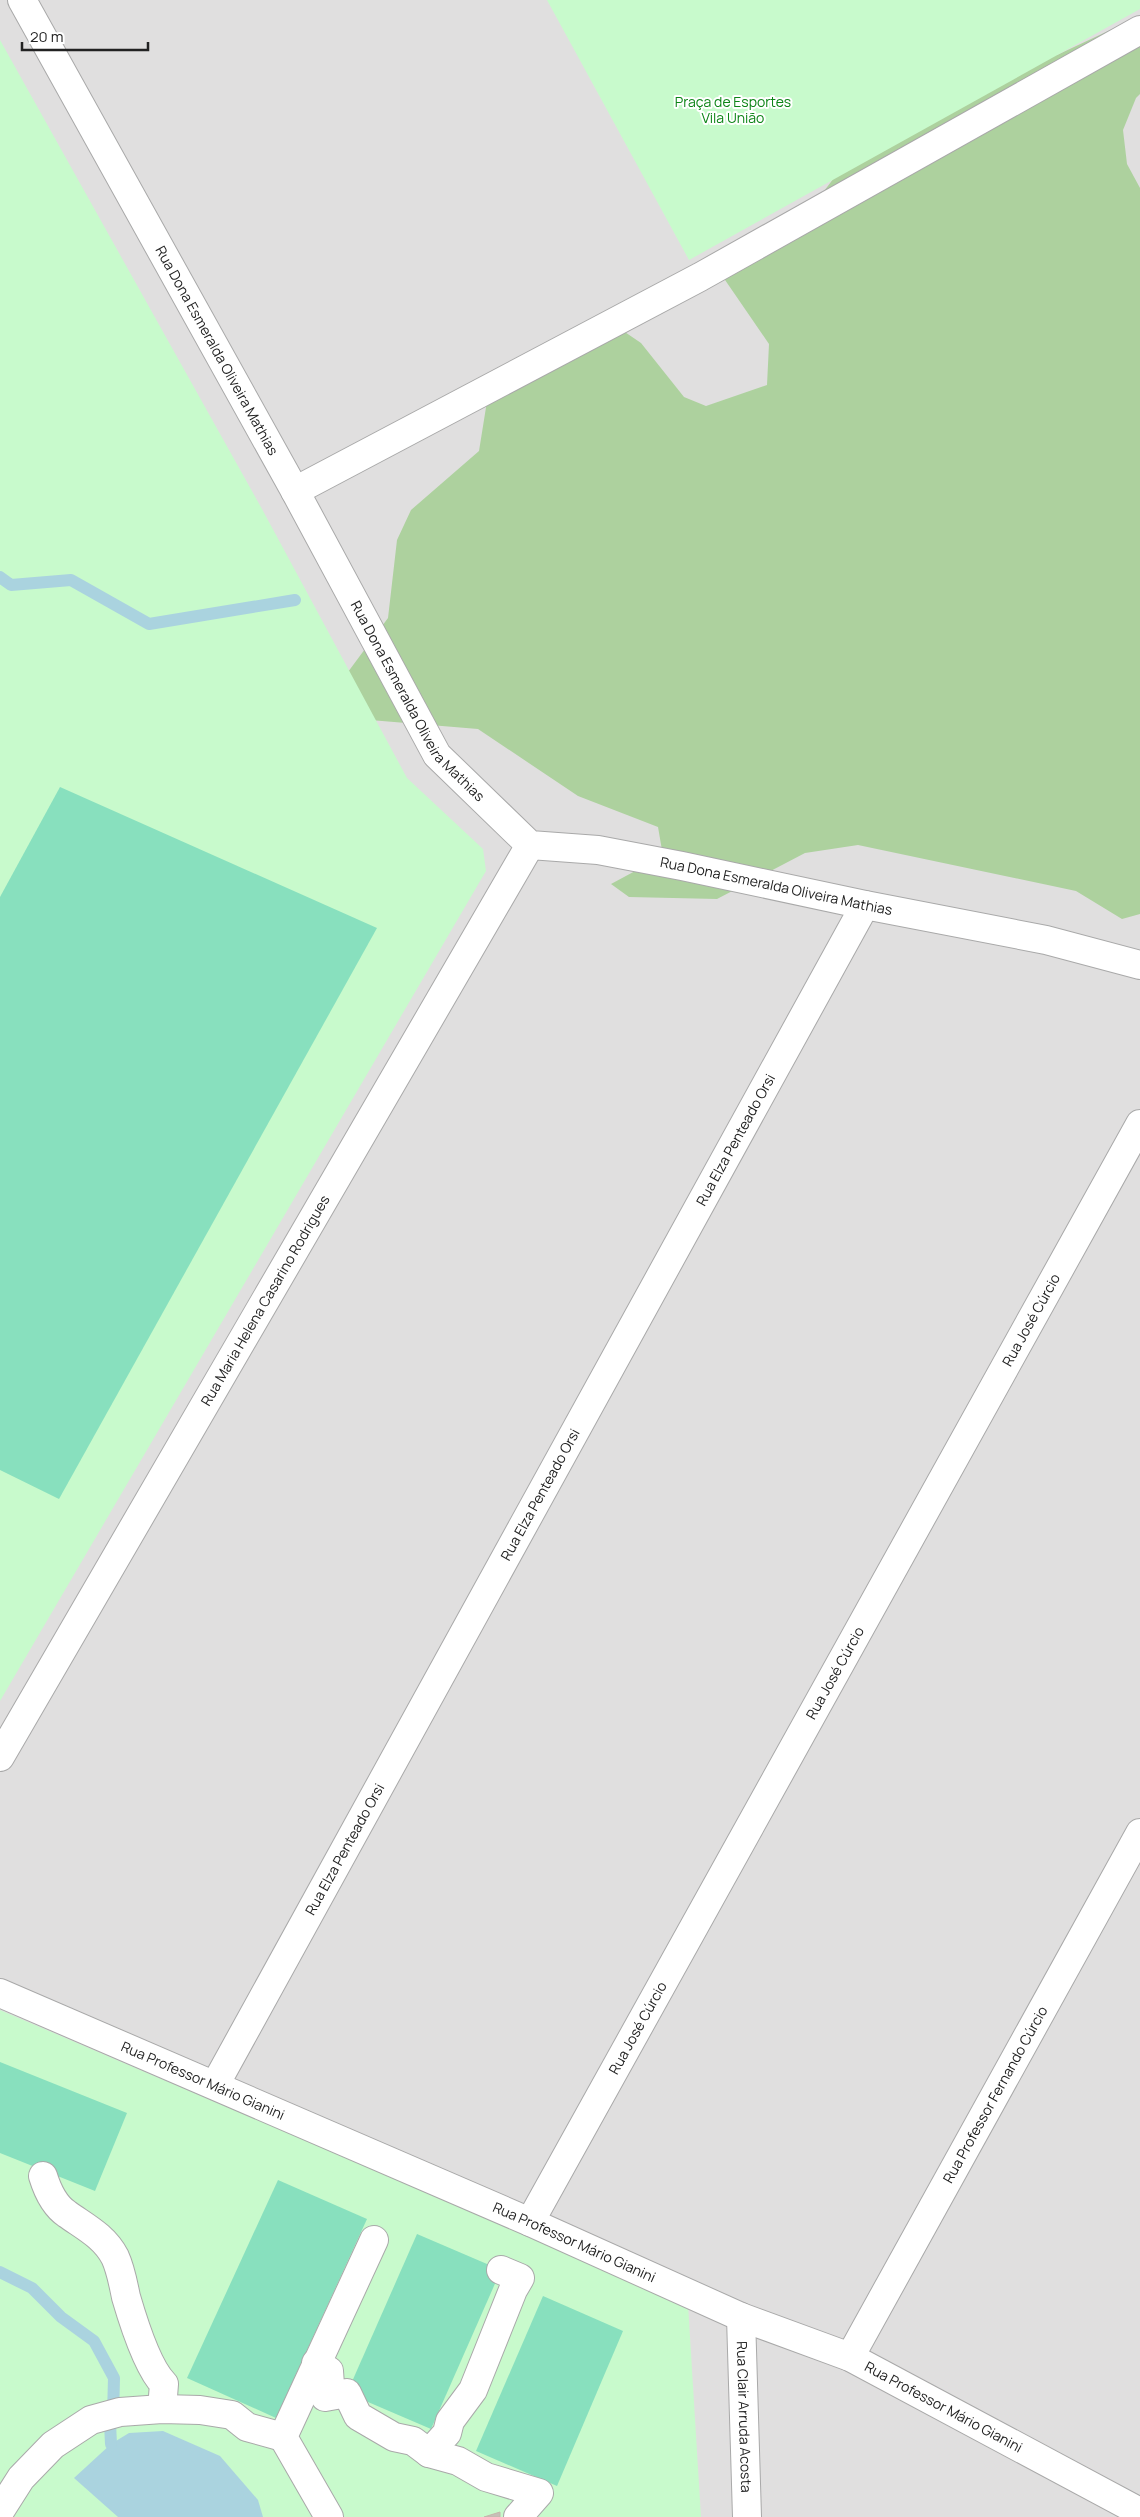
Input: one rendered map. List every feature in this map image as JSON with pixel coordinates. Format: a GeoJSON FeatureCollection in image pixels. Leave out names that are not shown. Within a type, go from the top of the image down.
{"type":"FeatureCollection","features":[{"type":"Feature","properties":{"kind":"street","name":"Rua Dona Esmeralda Oliveira Mathias"},"geometry":{"type":"LineString","coordinates":[[22,0],[295,491],[437,754],[530,845],[598,850],[1046,940],[1140,965]]}},
{"type":"Feature","properties":{"kind":"street"},"geometry":{"type":"LineString","coordinates":[[295,491],[700,277],[1140,30]]}},
{"type":"Feature","properties":{"kind":"street","name":"Rua Maria Helena Casarino Rodrigues"},"geometry":{"type":"LineString","coordinates":[[0,1756],[530,845]]}},
{"type":"Feature","properties":{"kind":"street","name":"Rua Elza Penteado Orsi"},"geometry":{"type":"LineString","coordinates":[[215,2085],[865,905]]}},
{"type":"Feature","properties":{"kind":"street","name":"Rua José Cúrcio"},"geometry":{"type":"LineString","coordinates":[[530,2222],[1140,1124]]}},
{"type":"Feature","properties":{"kind":"street","name":"Rua Professor Fernando Cúrcio"},"geometry":{"type":"LineString","coordinates":[[850,2357],[1140,1833]]}},
{"type":"Feature","properties":{"kind":"street","name":"Rua Professor Mário Gianini"},"geometry":{"type":"LineString","coordinates":[[0,1993],[530,2222],[741,2317],[850,2357],[1140,2512]]}},
{"type":"Feature","properties":{"kind":"street"},"geometry":{"type":"LineString","coordinates":[[43,2176],[47,2191],[65,2214],[80,2221],[101,2238],[114,2256],[155,2375],[164,2384],[162,2409]]}},
{"type":"Feature","properties":{"kind":"street"},"geometry":{"type":"LineString","coordinates":[[283,2437],[374,2240]]}},
{"type":"Feature","properties":{"kind":"street"},"geometry":{"type":"LineString","coordinates":[[429,2453],[448,2433],[450,2422],[473,2390],[520,2278],[501,2270]]}},
{"type":"Feature","properties":{"kind":"street","name":"Rua Clair Arruda Acosta"},"geometry":{"type":"LineString","coordinates":[[741,2317],[747,2517]]}},
{"type":"Feature","properties":{"kind":"street"},"geometry":{"type":"LineString","coordinates":[[316,2363],[329,2371],[330,2386],[325,2397],[347,2393],[358,2416],[394,2437],[413,2441],[429,2453],[458,2462],[486,2478],[539,2493],[518,2517]]}},
{"type":"Feature","properties":{"kind":"street"},"geometry":{"type":"LineString","coordinates":[[0,2511],[21,2478],[53,2445],[91,2420],[120,2412],[162,2409],[200,2410],[232,2415],[247,2426],[283,2437],[329,2517]]}},
{"type":"Feature","properties":{"kind":"shaded area"},"geometry":{"type":"Polygon","coordinates":[[[0,0],[1140,0],[1140,2517],[0,2517],[0,0]]]}},
{"type":"Feature","properties":{"kind":"green space","name":"Praça de Esportes Vila União"},"geometry":{"type":"Polygon","coordinates":[[[547,0],[1140,0],[1140,9],[689,260],[547,0]]]}},
{"type":"Feature","properties":{"kind":"green space"},"geometry":{"type":"Polygon","coordinates":[[[1140,16],[1140,94],[1136,98],[1123,130],[1127,164],[1140,188],[1140,914],[1122,919],[1076,891],[858,845],[805,853],[717,899],[629,897],[611,884],[663,856],[658,827],[578,796],[478,729],[370,720],[345,676],[388,618],[397,540],[411,510],[479,451],[488,395],[616,326],[641,343],[684,397],[706,406],[767,385],[769,344],[723,277],[812,207],[846,162],[984,46],[1057,55],[1140,16]]]}},
{"type":"Feature","properties":{"kind":"green space"},"geometry":{"type":"Polygon","coordinates":[[[0,40],[262,509],[407,778],[483,849],[486,871],[0,1701],[0,40]]]}},
{"type":"Feature","properties":{"kind":"green space"},"geometry":{"type":"Polygon","coordinates":[[[60,787],[377,928],[59,1499],[0,1470],[0,897],[60,787]]]}},
{"type":"Feature","properties":{"kind":"green space"},"geometry":{"type":"Polygon","coordinates":[[[0,2010],[688,2304],[701,2517],[0,2517],[0,2010]]]}},
{"type":"Feature","properties":{"kind":"green space"},"geometry":{"type":"Polygon","coordinates":[[[0,2062],[127,2113],[95,2191],[0,2153],[0,2062]]]}},
{"type":"Feature","properties":{"kind":"green space"},"geometry":{"type":"Polygon","coordinates":[[[278,2180],[367,2219],[276,2418],[187,2378],[278,2180]]]}},
{"type":"Feature","properties":{"kind":"green space"},"geometry":{"type":"Polygon","coordinates":[[[417,2234],[501,2270],[431,2429],[347,2393],[417,2234]]]}},
{"type":"Feature","properties":{"kind":"green space"},"geometry":{"type":"Polygon","coordinates":[[[543,2296],[623,2331],[557,2486],[476,2451],[543,2296]]]}},
{"type":"Feature","properties":{"kind":"water"},"geometry":{"type":"Polygon","coordinates":[[[163,2431],[220,2456],[258,2500],[263,2517],[118,2517],[74,2478],[111,2444],[129,2433],[163,2431]]]}},
{"type":"Feature","properties":{"kind":"building"},"geometry":{"type":"Polygon","coordinates":[[[500,2512],[500,2517],[484,2517],[500,2512]]]}},
{"type":"Feature","properties":{"kind":"waterway"},"geometry":{"type":"LineString","coordinates":[[0,577],[11,585],[71,580],[149,624],[295,600]]}},
{"type":"Feature","properties":{"kind":"waterway"},"geometry":{"type":"LineString","coordinates":[[0,2272],[32,2288],[61,2317],[94,2341],[114,2378],[113,2415]]}},
{"type":"Feature","properties":{"kind":"waterway"},"geometry":{"type":"LineString","coordinates":[[110,2423],[111,2444]]}}]}
